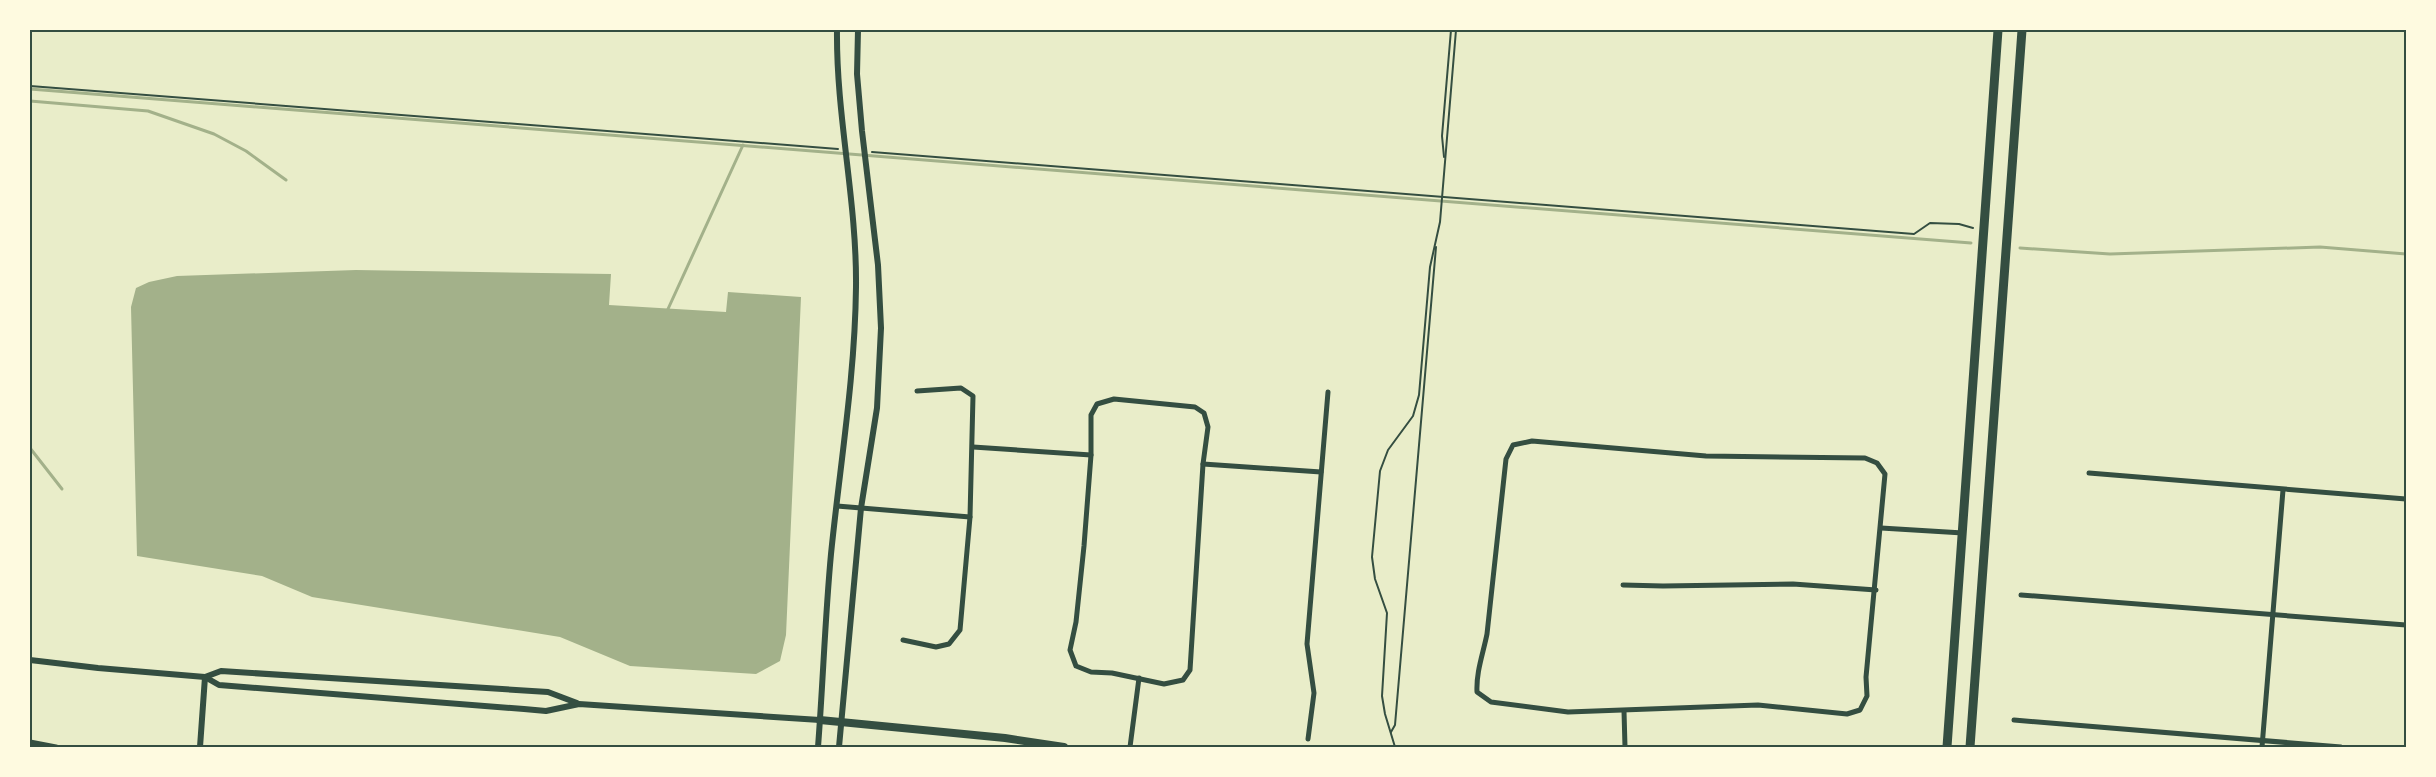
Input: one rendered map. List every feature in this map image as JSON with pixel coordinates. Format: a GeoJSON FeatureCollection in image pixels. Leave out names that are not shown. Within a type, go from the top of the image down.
{"type":"FeatureCollection","features":[{"type":"Feature","properties":{"kind":"main road"},"geometry":{"type":"LineString","coordinates":[[1947,747],[1998,30]]}},
{"type":"Feature","properties":{"kind":"main road"},"geometry":{"type":"LineString","coordinates":[[1970,747],[2022,30]]}},
{"type":"Feature","properties":{"kind":"main road"},"geometry":{"type":"LineString","coordinates":[[820,720],[1005,738],[1064,747]]}},
{"type":"Feature","properties":{"kind":"street"},"geometry":{"type":"LineString","coordinates":[[818,747],[830,570],[848,420],[856,297],[854,236],[838,92],[838,30]]}},
{"type":"Feature","properties":{"kind":"street"},"geometry":{"type":"LineString","coordinates":[[839,747],[861,508],[877,408],[881,328],[878,265],[857,74],[858,30]]}},
{"type":"Feature","properties":{"kind":"street"},"geometry":{"type":"LineString","coordinates":[[903,640],[936,647],[949,644],[960,630],[970,517],[973,396],[961,388],[916,390]]}},
{"type":"Feature","properties":{"kind":"street"},"geometry":{"type":"LineString","coordinates":[[1308,739],[1314,693],[1307,644],[1328,392]]}},
{"type":"Feature","properties":{"kind":"street"},"geometry":{"type":"LineString","coordinates":[[1114,399],[1195,406],[1204,413],[1208,427],[1204,464],[1190,670],[1183,680],[1164,684],[1112,673],[1091,672],[1076,666],[1070,650],[1076,622],[1084,546],[1091,455],[1091,415],[1097,404],[1114,399]]}},
{"type":"Feature","properties":{"kind":"street"},"geometry":{"type":"LineString","coordinates":[[1532,441],[1706,456],[1865,458],[1877,463],[1885,474],[1881,528],[1866,677],[1867,696],[1860,710],[1847,714],[1758,705],[1568,712],[1490,702],[1477,692],[1476,676],[1482,660],[1487,634],[1506,459],[1513,445],[1532,441]]}},
{"type":"Feature","properties":{"kind":"street"},"geometry":{"type":"LineString","coordinates":[[973,447],[1091,455]]}},
{"type":"Feature","properties":{"kind":"street"},"geometry":{"type":"LineString","coordinates":[[1204,464],[1321,472]]}},
{"type":"Feature","properties":{"kind":"street"},"geometry":{"type":"LineString","coordinates":[[2089,473],[2406,499]]}},
{"type":"Feature","properties":{"kind":"street"},"geometry":{"type":"LineString","coordinates":[[2262,744],[2283,490]]}},
{"type":"Feature","properties":{"kind":"street"},"geometry":{"type":"LineString","coordinates":[[837,506],[970,517]]}},
{"type":"Feature","properties":{"kind":"street"},"geometry":{"type":"LineString","coordinates":[[1881,528],[1963,533]]}},
{"type":"Feature","properties":{"kind":"street"},"geometry":{"type":"LineString","coordinates":[[1623,585],[1794,584],[1876,590]]}},
{"type":"Feature","properties":{"kind":"street"},"geometry":{"type":"LineString","coordinates":[[2021,596],[2406,625]]}},
{"type":"Feature","properties":{"kind":"street"},"geometry":{"type":"LineString","coordinates":[[30,660],[205,677],[222,671],[548,692],[579,704]]}},
{"type":"Feature","properties":{"kind":"street"},"geometry":{"type":"LineString","coordinates":[[205,677],[219,685],[546,711],[579,704],[820,720]]}},
{"type":"Feature","properties":{"kind":"street"},"geometry":{"type":"LineString","coordinates":[[200,747],[205,677]]}},
{"type":"Feature","properties":{"kind":"street"},"geometry":{"type":"LineString","coordinates":[[1130,747],[1139,678]]}},
{"type":"Feature","properties":{"kind":"street"},"geometry":{"type":"LineString","coordinates":[[1624,711],[1626,747]]}},
{"type":"Feature","properties":{"kind":"street"},"geometry":{"type":"LineString","coordinates":[[2014,720],[2262,744],[2341,747]]}},
{"type":"Feature","properties":{"kind":"street"},"geometry":{"type":"LineString","coordinates":[[30,742],[56,747]]}},
{"type":"Feature","properties":{"kind":"path"},"geometry":{"type":"LineString","coordinates":[[1445,160],[1442,136],[1451,30]]}},
{"type":"Feature","properties":{"kind":"path"},"geometry":{"type":"LineString","coordinates":[[1391,733],[1395,725],[1456,30]]}},
{"type":"Feature","properties":{"kind":"path"},"geometry":{"type":"LineString","coordinates":[[30,86],[843,147]]}},
{"type":"Feature","properties":{"kind":"path"},"geometry":{"type":"LineString","coordinates":[[868,152],[1914,234],[1924,226],[1934,223],[1959,224],[1973,228]]}},
{"type":"Feature","properties":{"kind":"path"},"geometry":{"type":"LineString","coordinates":[[1395,747],[1385,714],[1382,696],[1387,613],[1375,580],[1372,557],[1378,490],[1383,460],[1388,450],[1407,426],[1417,404],[1430,268],[1436,247]]}},
{"type":"Feature","properties":{"kind":"shaded area"},"geometry":{"type":"Polygon","coordinates":[[[356,270],[611,274],[609,305],[726,312],[728,292],[801,297],[786,635],[780,661],[756,674],[630,666],[560,637],[312,597],[262,576],[137,556],[131,307],[136,288],[149,282],[177,276],[356,270]]]}},
{"type":"Feature","properties":{"kind":"waterway"},"geometry":{"type":"LineString","coordinates":[[30,89],[1971,243]]}},
{"type":"Feature","properties":{"kind":"waterway"},"geometry":{"type":"LineString","coordinates":[[30,101],[148,111],[214,134],[246,151],[286,180]]}},
{"type":"Feature","properties":{"kind":"waterway"},"geometry":{"type":"LineString","coordinates":[[668,309],[743,145]]}},
{"type":"Feature","properties":{"kind":"waterway"},"geometry":{"type":"LineString","coordinates":[[2020,248],[2110,254],[2320,247],[2406,254]]}},
{"type":"Feature","properties":{"kind":"waterway"},"geometry":{"type":"LineString","coordinates":[[30,448],[62,489]]}}]}
